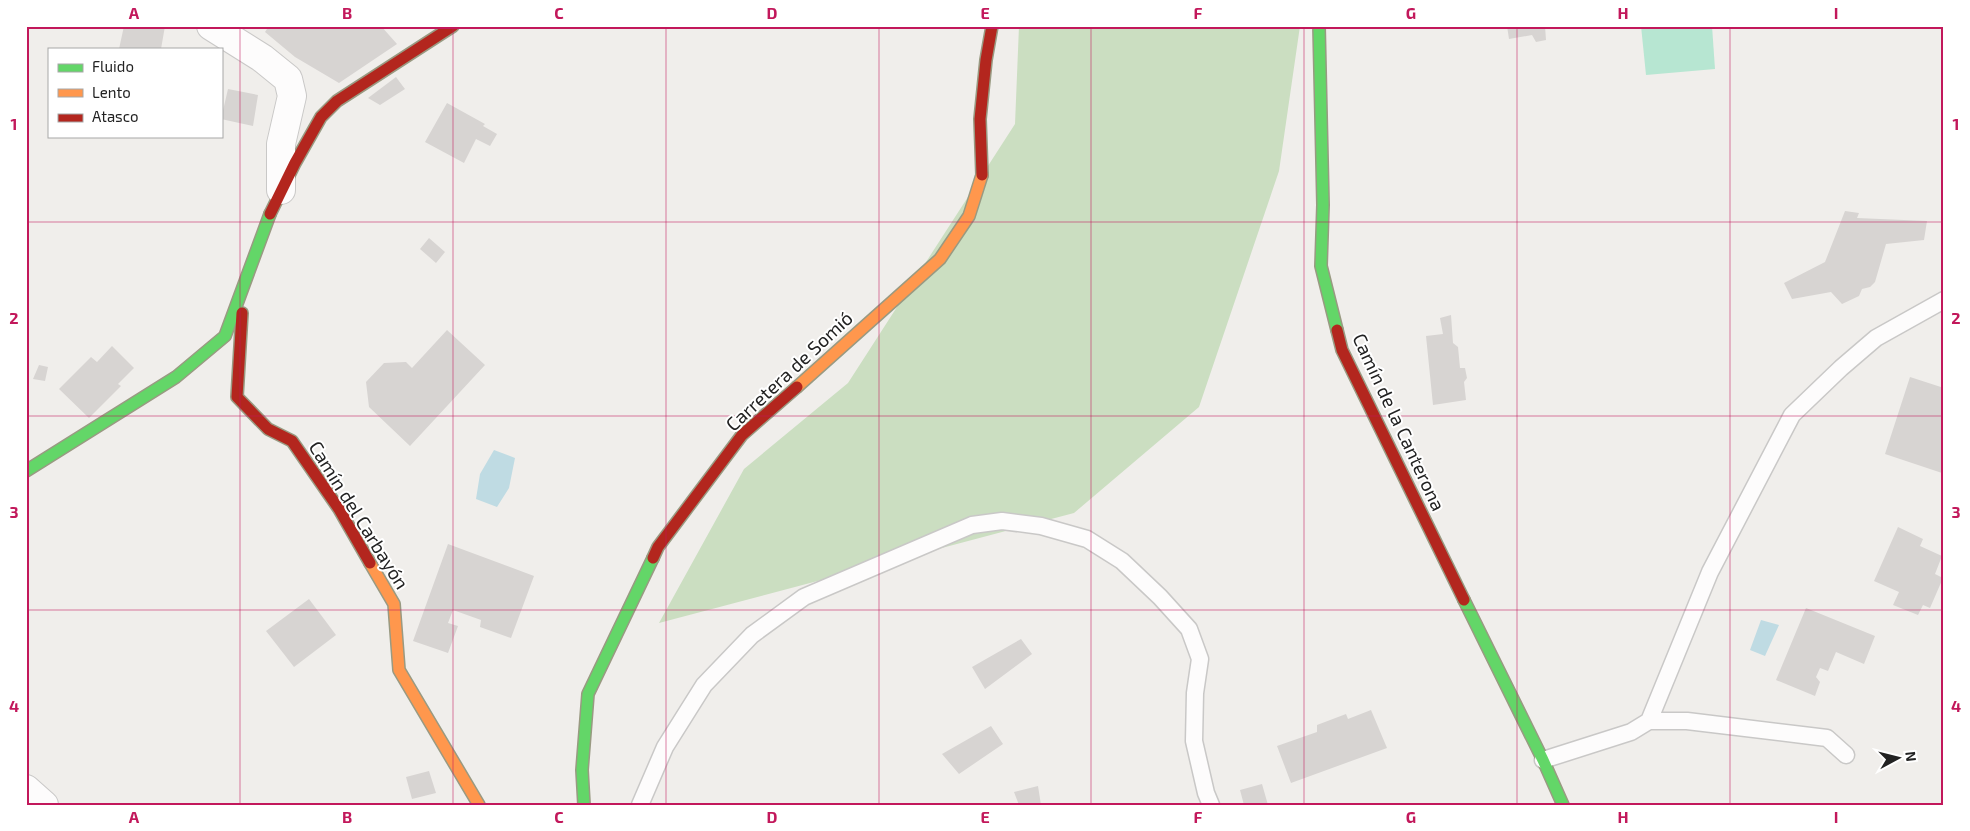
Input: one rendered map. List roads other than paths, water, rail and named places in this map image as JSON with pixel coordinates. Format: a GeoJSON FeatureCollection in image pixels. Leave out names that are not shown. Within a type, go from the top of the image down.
{"type":"FeatureCollection","features":[{"type":"Feature","properties":{"kind":"street"},"geometry":{"type":"LineString","coordinates":[[211,26],[262,58],[288,79],[292,96],[281,144],[282,190]]}},
{"type":"Feature","properties":{"kind":"street"},"geometry":{"type":"LineString","coordinates":[[26,471],[176,377],[225,336],[267,220],[321,117],[337,101],[453,26]]}},
{"type":"Feature","properties":{"kind":"street","name":"Carretera de Somió"},"geometry":{"type":"LineString","coordinates":[[584,805],[582,770],[588,694],[658,547],[742,435],[940,259],[970,216],[982,175],[980,119],[986,60],[992,26]]}},
{"type":"Feature","properties":{"kind":"street","name":"Camín de la Canterona"},"geometry":{"type":"LineString","coordinates":[[1319,26],[1323,205],[1321,266],[1342,350],[1543,760],[1563,805]]}},
{"type":"Feature","properties":{"kind":"street","name":"Camín del Carbayón"},"geometry":{"type":"LineString","coordinates":[[244,282],[236,397],[268,429],[292,441],[339,509],[394,604],[400,670],[479,805]]}},
{"type":"Feature","properties":{"kind":"street"},"geometry":{"type":"LineString","coordinates":[[26,789],[44,805]]}},
{"type":"Feature","properties":{"kind":"lane"},"geometry":{"type":"LineString","coordinates":[[1649,721],[1710,572],[1792,415],[1841,368],[1876,338],[1944,300]]}},
{"type":"Feature","properties":{"kind":"lane"},"geometry":{"type":"LineString","coordinates":[[640,805],[665,747],[704,685],[752,635],[804,597],[972,525],[1002,521],[1041,526],[1087,540],[1122,562],[1160,597],[1189,629],[1200,659],[1195,693],[1194,741],[1206,793],[1211,805]]}},
{"type":"Feature","properties":{"kind":"lane"},"geometry":{"type":"LineString","coordinates":[[1543,760],[1631,732],[1649,721],[1687,721],[1827,738],[1846,755]]}},
{"type":"Feature","properties":{"kind":"water"},"geometry":{"type":"Polygon","coordinates":[[[494,450],[515,458],[509,488],[497,507],[476,499],[480,474],[494,450]]]}},
{"type":"Feature","properties":{"kind":"water"},"geometry":{"type":"Polygon","coordinates":[[[1761,620],[1779,625],[1765,656],[1750,650],[1761,620]]]}}]}
